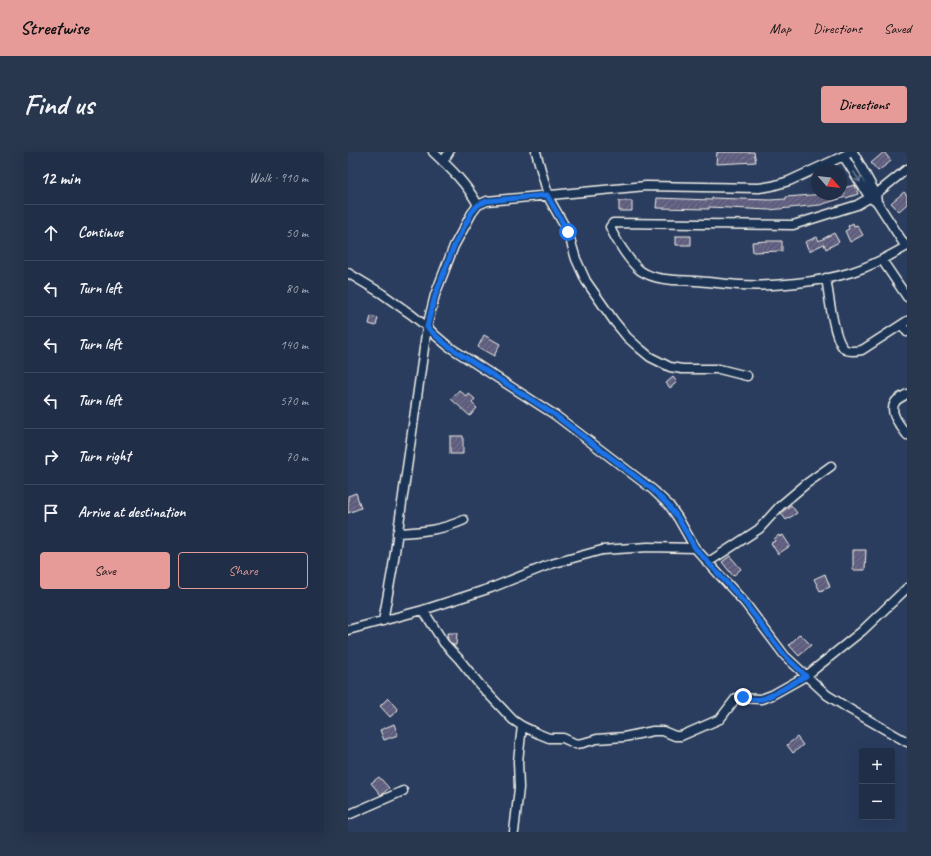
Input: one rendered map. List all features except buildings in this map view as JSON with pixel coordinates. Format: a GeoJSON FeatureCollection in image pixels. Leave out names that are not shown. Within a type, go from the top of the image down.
{"type":"FeatureCollection","features":[{"type":"Feature","properties":{"kind":"street"},"geometry":{"type":"LineString","coordinates":[[433,152],[461,179],[478,205]]}},
{"type":"Feature","properties":{"kind":"street"},"geometry":{"type":"LineString","coordinates":[[443,162],[449,152]]}},
{"type":"Feature","properties":{"kind":"street"},"geometry":{"type":"LineString","coordinates":[[536,152],[547,195],[568,232],[576,259],[586,280],[614,321],[627,337],[650,357],[670,367],[682,369],[719,369],[747,376]]}},
{"type":"Feature","properties":{"kind":"street"},"geometry":{"type":"LineString","coordinates":[[383,620],[398,533],[427,327],[435,296],[454,246],[472,212],[478,205],[487,201],[646,186],[759,188],[789,181],[853,152],[874,198]]}},
{"type":"Feature","properties":{"kind":"street"},"geometry":{"type":"LineString","coordinates":[[844,157],[874,198],[906,246],[882,260],[852,272],[826,278],[776,285],[742,285],[650,276],[636,267],[614,236],[610,227],[613,223],[793,225],[857,205],[874,198],[907,169]]}},
{"type":"Feature","properties":{"kind":"street"},"geometry":{"type":"LineString","coordinates":[[882,260],[907,297]]}},
{"type":"Feature","properties":{"kind":"street"},"geometry":{"type":"LineString","coordinates":[[348,273],[381,292],[427,327],[448,346],[555,415],[652,489],[668,505],[678,518],[695,548],[707,563],[745,603],[785,656],[827,695],[850,710],[907,742]]}},
{"type":"Feature","properties":{"kind":"street"},"geometry":{"type":"LineString","coordinates":[[826,278],[836,334],[840,345],[847,350],[855,352],[862,350],[904,323],[907,332]]}},
{"type":"Feature","properties":{"kind":"street"},"geometry":{"type":"LineString","coordinates":[[907,394],[897,401],[894,406],[893,413],[907,435]]}},
{"type":"Feature","properties":{"kind":"street"},"geometry":{"type":"LineString","coordinates":[[707,563],[759,529],[780,506],[806,484],[831,466]]}},
{"type":"Feature","properties":{"kind":"street"},"geometry":{"type":"LineString","coordinates":[[398,533],[439,529],[464,520]]}},
{"type":"Feature","properties":{"kind":"street"},"geometry":{"type":"LineString","coordinates":[[348,630],[423,610],[490,588],[550,564],[602,550],[648,547],[695,548]]}},
{"type":"Feature","properties":{"kind":"street"},"geometry":{"type":"LineString","coordinates":[[423,610],[444,642],[480,685],[513,720],[522,726],[549,738],[563,738],[576,744],[597,739],[624,737],[653,731],[663,731],[675,736],[681,736],[720,719],[736,698],[762,699],[772,695],[806,676],[862,631],[907,588]]}},
{"type":"Feature","properties":{"kind":"street"},"geometry":{"type":"LineString","coordinates":[[514,832],[519,788],[518,761],[522,726]]}},
{"type":"Feature","properties":{"kind":"street"},"geometry":{"type":"LineString","coordinates":[[348,815],[403,791]]}},
{"type":"Feature","properties":{"kind":"route"},"geometry":{"type":"LineString","coordinates":[[568,232],[547,195],[487,201],[478,205],[472,212],[454,246],[435,296],[427,327],[448,346],[555,415],[652,489],[668,505],[678,518],[695,548],[707,563],[745,603],[785,656],[806,676],[762,699],[743,697]]}}]}
